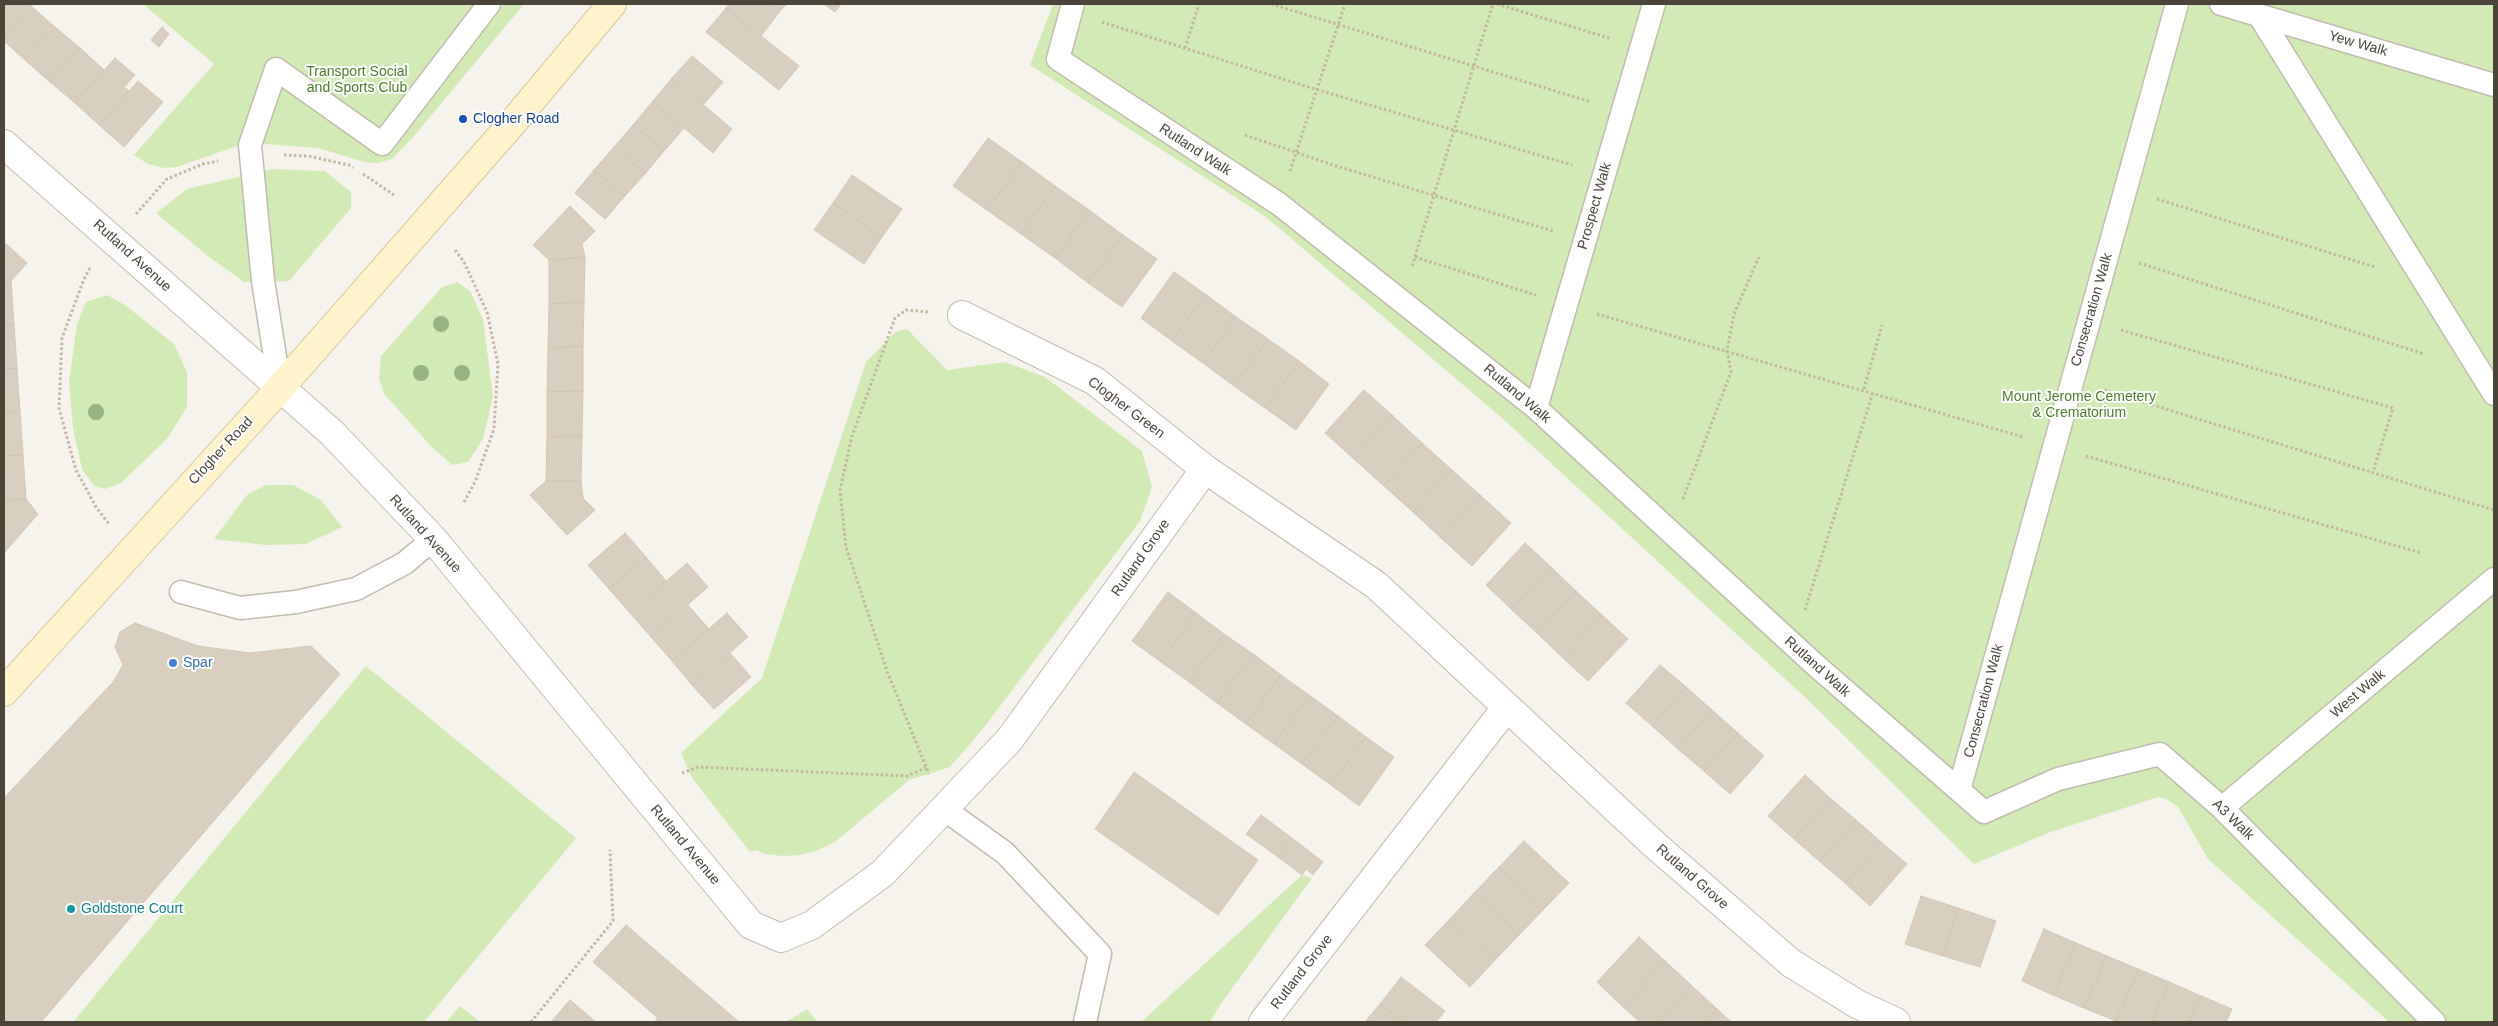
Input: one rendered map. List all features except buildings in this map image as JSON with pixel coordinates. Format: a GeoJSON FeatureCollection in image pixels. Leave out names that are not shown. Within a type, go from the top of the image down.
{"type":"FeatureCollection","features":[{"type":"Feature","properties":{"kind":"street","name":"Clogher Road"},"geometry":{"type":"LineString","coordinates":[[4,692],[280,388],[509,127],[612,4]]}},
{"type":"Feature","properties":{"kind":"street","name":"Rutland Avenue"},"geometry":{"type":"LineString","coordinates":[[4,144],[332,433],[433,540],[751,925],[781,938],[812,925]]}},
{"type":"Feature","properties":{"kind":"street","name":"Clogher Green"},"geometry":{"type":"LineString","coordinates":[[962,315],[1095,381],[1205,469]]}},
{"type":"Feature","properties":{"kind":"street","name":"Rutland Grove"},"geometry":{"type":"LineString","coordinates":[[812,925],[883,873],[1010,739],[1205,469],[1376,585],[1656,846],[1791,963],[1857,1004],[1896,1022]]}},
{"type":"Feature","properties":{"kind":"street","name":"Rutland Grove"},"geometry":{"type":"LineString","coordinates":[[1263,1022],[1506,708]]}},
{"type":"Feature","properties":{"kind":"lane"},"geometry":{"type":"LineString","coordinates":[[280,388],[263,282],[250,145],[276,69],[382,144],[490,4]]}},
{"type":"Feature","properties":{"kind":"lane","name":"Prospect Walk"},"geometry":{"type":"LineString","coordinates":[[1536,408],[1654,4]]}},
{"type":"Feature","properties":{"kind":"lane","name":"Consecration Walk"},"geometry":{"type":"LineString","coordinates":[[1959,790],[2176,4]]}},
{"type":"Feature","properties":{"kind":"lane","name":"Yew Walk"},"geometry":{"type":"LineString","coordinates":[[2221,4],[2494,85]]}},
{"type":"Feature","properties":{"kind":"lane","name":"Rutland Walk"},"geometry":{"type":"LineString","coordinates":[[1071,8],[1058,60],[1279,204],[1536,408],[1794,646],[1984,812]]}},
{"type":"Feature","properties":{"kind":"lane"},"geometry":{"type":"LineString","coordinates":[[2259,15],[2494,394]]}},
{"type":"Feature","properties":{"kind":"lane"},"geometry":{"type":"LineString","coordinates":[[181,592],[240,608],[296,602],[356,589],[405,562],[433,540]]}},
{"type":"Feature","properties":{"kind":"lane","name":"West Walk"},"geometry":{"type":"LineString","coordinates":[[2222,808],[2494,579]]}},
{"type":"Feature","properties":{"kind":"lane","name":"A3 Walk"},"geometry":{"type":"LineString","coordinates":[[1984,812],[2058,779],[2160,754],[2222,808],[2434,1022]]}},
{"type":"Feature","properties":{"kind":"lane"},"geometry":{"type":"LineString","coordinates":[[944,809],[1005,853],[1100,954],[1084,1022]]}},
{"type":"Feature","properties":{"kind":"path"},"geometry":{"type":"LineString","coordinates":[[1185,48],[1199,4]]}},
{"type":"Feature","properties":{"kind":"path"},"geometry":{"type":"LineString","coordinates":[[1271,4],[1622,112]]}},
{"type":"Feature","properties":{"kind":"path"},"geometry":{"type":"LineString","coordinates":[[1279,204],[1344,4]]}},
{"type":"Feature","properties":{"kind":"path"},"geometry":{"type":"LineString","coordinates":[[1401,301],[1493,4]]}},
{"type":"Feature","properties":{"kind":"path"},"geometry":{"type":"LineString","coordinates":[[1498,4],[1641,48]]}},
{"type":"Feature","properties":{"kind":"path"},"geometry":{"type":"LineString","coordinates":[[1071,8],[1185,48],[1317,90],[1604,175]]}},
{"type":"Feature","properties":{"kind":"path"},"geometry":{"type":"LineString","coordinates":[[1245,135],[1434,195],[1585,240]]}},
{"type":"Feature","properties":{"kind":"path"},"geometry":{"type":"LineString","coordinates":[[2125,189],[2394,273],[2411,259]]}},
{"type":"Feature","properties":{"kind":"path"},"geometry":{"type":"LineString","coordinates":[[455,250],[464,262],[487,312],[498,364],[494,429],[475,482],[463,504]]}},
{"type":"Feature","properties":{"kind":"path"},"geometry":{"type":"LineString","coordinates":[[2108,253],[2424,354]]}},
{"type":"Feature","properties":{"kind":"path"},"geometry":{"type":"LineString","coordinates":[[1415,257],[1566,304],[1864,389],[2421,553]]}},
{"type":"Feature","properties":{"kind":"path"},"geometry":{"type":"LineString","coordinates":[[1671,532],[1731,372],[1727,351],[1734,314],[1759,257]]}},
{"type":"Feature","properties":{"kind":"path"},"geometry":{"type":"LineString","coordinates":[[944,809],[887,671],[846,547],[840,490],[852,436],[894,318],[906,310],[962,315]]}},
{"type":"Feature","properties":{"kind":"path"},"geometry":{"type":"LineString","coordinates":[[2089,321],[2393,408],[2373,472]]}},
{"type":"Feature","properties":{"kind":"path"},"geometry":{"type":"LineString","coordinates":[[1864,389],[1882,325]]}},
{"type":"Feature","properties":{"kind":"path"},"geometry":{"type":"LineString","coordinates":[[2072,380],[2494,510]]}},
{"type":"Feature","properties":{"kind":"path"},"geometry":{"type":"LineString","coordinates":[[1794,646],[1873,392]]}},
{"type":"Feature","properties":{"kind":"path"},"geometry":{"type":"LineString","coordinates":[[682,773],[698,767],[907,776],[926,768]]}},
{"type":"Feature","properties":{"kind":"path"},"geometry":{"type":"LineString","coordinates":[[531,1022],[613,922],[610,850]]}},
{"type":"Feature","properties":{"kind":"green space","name":"Transport Social and Sports Club"},"geometry":{"type":"Polygon","coordinates":[[[143,4],[524,4],[415,135],[392,159],[378,163],[365,162],[318,148],[264,144],[234,147],[177,167],[164,168],[148,164],[134,155],[214,64],[143,4]]]}},
{"type":"Feature","properties":{"kind":"green space","name":"Mount Jerome Cemetery & Crematorium"},"geometry":{"type":"Polygon","coordinates":[[[1053,4],[2494,4],[2494,1022],[2389,1022],[2208,859],[2178,807],[2168,800],[2158,797],[2048,833],[1974,864],[1808,700],[1502,418],[1266,217],[1030,65],[1053,4]]]}},
{"type":"Feature","properties":{"kind":"green space"},"geometry":{"type":"Polygon","coordinates":[[[272,169],[325,171],[351,192],[351,208],[289,281],[244,282],[209,257],[156,213],[187,189],[272,169]]]}},
{"type":"Feature","properties":{"kind":"green space"},"geometry":{"type":"Polygon","coordinates":[[[457,282],[470,291],[483,319],[493,397],[483,439],[468,462],[452,465],[430,445],[385,395],[379,380],[381,356],[442,287],[457,282]]]}},
{"type":"Feature","properties":{"kind":"green space"},"geometry":{"type":"Polygon","coordinates":[[[107,295],[125,305],[174,344],[187,372],[187,407],[167,439],[121,483],[105,489],[94,486],[82,469],[73,428],[69,382],[77,324],[86,302],[107,295]]]}},
{"type":"Feature","properties":{"kind":"green space"},"geometry":{"type":"Polygon","coordinates":[[[907,329],[947,370],[1005,362],[1045,377],[1142,451],[1152,487],[1140,521],[982,730],[950,767],[909,780],[835,842],[816,851],[800,855],[783,856],[764,854],[757,850],[750,852],[692,778],[681,753],[762,678],[866,362],[895,332],[907,329]]]}},
{"type":"Feature","properties":{"kind":"green space"},"geometry":{"type":"Polygon","coordinates":[[[266,485],[293,485],[321,500],[342,527],[306,544],[266,545],[214,539],[247,495],[266,485]]]}},
{"type":"Feature","properties":{"kind":"green space"},"geometry":{"type":"Polygon","coordinates":[[[366,666],[576,838],[424,1022],[73,1022],[366,666]]]}},
{"type":"Feature","properties":{"kind":"green space"},"geometry":{"type":"Polygon","coordinates":[[[1302,875],[1312,878],[1220,1005],[1210,1022],[1141,1022],[1302,875]]]}},
{"type":"Feature","properties":{"kind":"green space"},"geometry":{"type":"Polygon","coordinates":[[[460,1006],[480,1022],[446,1022],[460,1006]]]}},
{"type":"Feature","properties":{"kind":"green space"},"geometry":{"type":"Polygon","coordinates":[[[807,1009],[817,1022],[786,1022],[788,1021],[807,1009]]]}},
{"type":"Feature","properties":{"kind":"place","name":"Clogher Road"},"geometry":{"type":"Point","coordinates":[463,119]}},
{"type":"Feature","properties":{"kind":"place","name":"Spar"},"geometry":{"type":"Point","coordinates":[173,663]}},
{"type":"Feature","properties":{"kind":"place","name":"Goldstone Court"},"geometry":{"type":"Point","coordinates":[71,909]}}]}
